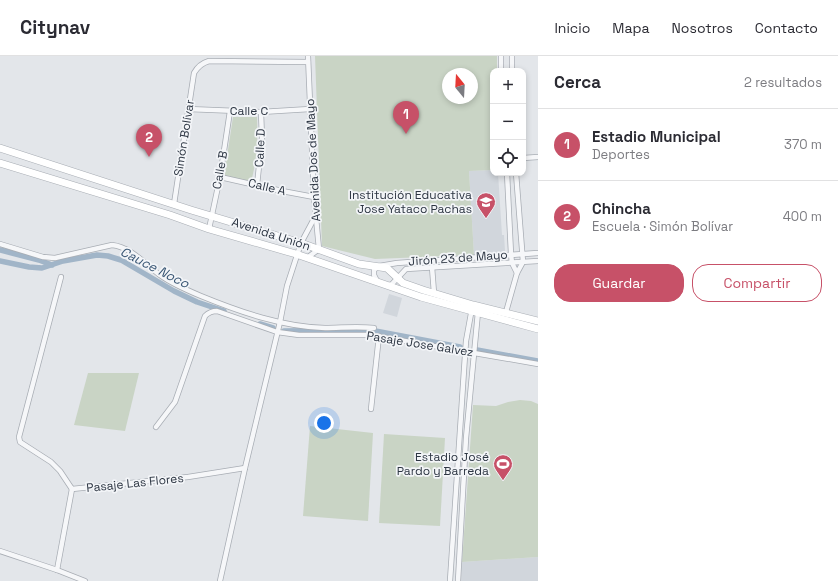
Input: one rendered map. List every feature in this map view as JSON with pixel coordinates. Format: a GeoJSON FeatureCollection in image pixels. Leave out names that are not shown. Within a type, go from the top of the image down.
{"type":"FeatureCollection","features":[{"type":"Feature","properties":{"kind":"main road","name":"Avenida Unión"},"geometry":{"type":"LineString","coordinates":[[0,148],[301,243],[359,264],[387,268],[403,283],[475,309],[506,312],[538,321]]}},
{"type":"Feature","properties":{"kind":"main road","name":"Avenida Unión"},"geometry":{"type":"LineString","coordinates":[[0,163],[170,215],[209,229],[296,254],[386,286],[475,309],[538,329]]}},
{"type":"Feature","properties":{"kind":"street","name":"Avenida Dos de Mayo"},"geometry":{"type":"LineString","coordinates":[[308,56],[314,197],[319,249]]}},
{"type":"Feature","properties":{"kind":"street"},"geometry":{"type":"LineString","coordinates":[[501,56],[501,68]]}},
{"type":"Feature","properties":{"kind":"street"},"geometry":{"type":"LineString","coordinates":[[512,56],[512,68]]}},
{"type":"Feature","properties":{"kind":"street","name":"Simón Bolívar"},"geometry":{"type":"LineString","coordinates":[[174,204],[194,73],[198,66],[209,61],[308,62]]}},
{"type":"Feature","properties":{"kind":"street","name":"Calle C"},"geometry":{"type":"LineString","coordinates":[[188,109],[261,112],[310,109]]}},
{"type":"Feature","properties":{"kind":"street","name":"Calle B"},"geometry":{"type":"LineString","coordinates":[[209,229],[220,177],[230,111]]}},
{"type":"Feature","properties":{"kind":"street","name":"Calle D"},"geometry":{"type":"LineString","coordinates":[[257,185],[262,138],[261,112]]}},
{"type":"Feature","properties":{"kind":"street"},"geometry":{"type":"LineString","coordinates":[[526,158],[538,157]]}},
{"type":"Feature","properties":{"kind":"street"},"geometry":{"type":"LineString","coordinates":[[507,176],[511,254],[512,263],[516,273]]}},
{"type":"Feature","properties":{"kind":"street"},"geometry":{"type":"LineString","coordinates":[[506,312],[516,273],[523,262],[516,176]]}},
{"type":"Feature","properties":{"kind":"street","name":"Calle A"},"geometry":{"type":"LineString","coordinates":[[220,177],[314,197]]}},
{"type":"Feature","properties":{"kind":"street"},"geometry":{"type":"LineString","coordinates":[[220,581],[244,468],[280,322],[287,286],[296,254],[316,215]]}},
{"type":"Feature","properties":{"kind":"street"},"geometry":{"type":"LineString","coordinates":[[0,244],[43,258],[55,258],[112,245],[118,246],[134,254],[162,276],[200,295],[234,309],[280,322],[325,328],[361,326],[374,328]]}},
{"type":"Feature","properties":{"kind":"street"},"geometry":{"type":"LineString","coordinates":[[307,258],[319,249]]}},
{"type":"Feature","properties":{"kind":"street","name":"Jirón 23 de Mayo"},"geometry":{"type":"LineString","coordinates":[[379,266],[397,263],[538,253]]}},
{"type":"Feature","properties":{"kind":"street","name":"Jirón 23 de Mayo"},"geometry":{"type":"LineString","coordinates":[[398,278],[406,269],[538,261]]}},
{"type":"Feature","properties":{"kind":"street"},"geometry":{"type":"LineString","coordinates":[[378,283],[374,275],[374,270],[379,266]]}},
{"type":"Feature","properties":{"kind":"street"},"geometry":{"type":"LineString","coordinates":[[432,267],[434,293]]}},
{"type":"Feature","properties":{"kind":"street","name":"Pasaje Las Flores"},"geometry":{"type":"LineString","coordinates":[[61,277],[20,437],[20,442],[51,462],[60,471],[72,489],[188,477],[244,468]]}},
{"type":"Feature","properties":{"kind":"street"},"geometry":{"type":"LineString","coordinates":[[386,286],[392,284],[398,278]]}},
{"type":"Feature","properties":{"kind":"street"},"geometry":{"type":"LineString","coordinates":[[450,581],[458,438],[465,350],[475,309]]}},
{"type":"Feature","properties":{"kind":"street"},"geometry":{"type":"LineString","coordinates":[[458,581],[466,438],[474,352],[475,309]]}},
{"type":"Feature","properties":{"kind":"street","name":"Pasaje Jose Galvez"},"geometry":{"type":"LineString","coordinates":[[156,427],[175,402],[205,316],[208,312],[212,311],[217,311],[277,332],[299,335],[379,336],[538,364]]}},
{"type":"Feature","properties":{"kind":"street"},"geometry":{"type":"LineString","coordinates":[[371,409],[379,336]]}},
{"type":"Feature","properties":{"kind":"street"},"geometry":{"type":"LineString","coordinates":[[458,438],[466,438]]}},
{"type":"Feature","properties":{"kind":"street"},"geometry":{"type":"LineString","coordinates":[[57,570],[72,489]]}},
{"type":"Feature","properties":{"kind":"street"},"geometry":{"type":"LineString","coordinates":[[454,523],[461,524]]}},
{"type":"Feature","properties":{"kind":"street"},"geometry":{"type":"LineString","coordinates":[[0,551],[85,581]]}},
{"type":"Feature","properties":{"kind":"shaded area","name":"Institución Educativa Jose Yataco Pachas"},"geometry":{"type":"Polygon","coordinates":[[[490,170],[490,176],[498,176],[502,235],[504,235],[505,251],[502,251],[502,253],[474,255],[469,171],[490,170]]]}},
{"type":"Feature","properties":{"kind":"shaded area"},"geometry":{"type":"Polygon","coordinates":[[[389,294],[402,298],[397,317],[383,313],[389,294]]]}},
{"type":"Feature","properties":{"kind":"shaded area"},"geometry":{"type":"Polygon","coordinates":[[[538,557],[538,581],[461,581],[462,562],[538,557]]]}},
{"type":"Feature","properties":{"kind":"green space"},"geometry":{"type":"Polygon","coordinates":[[[315,56],[497,56],[497,68],[490,68],[490,170],[469,171],[474,255],[375,259],[322,246],[315,56]]]}},
{"type":"Feature","properties":{"kind":"green space"},"geometry":{"type":"Polygon","coordinates":[[[233,117],[257,117],[257,150],[251,182],[224,176],[233,117]]]}},
{"type":"Feature","properties":{"kind":"green space"},"geometry":{"type":"Polygon","coordinates":[[[88,373],[139,373],[125,431],[74,425],[88,373]]]}},
{"type":"Feature","properties":{"kind":"green space","name":"Estadio José Pardo y Barreda"},"geometry":{"type":"Polygon","coordinates":[[[520,400],[531,401],[538,404],[538,557],[462,562],[473,405],[496,406],[520,400]]]}},
{"type":"Feature","properties":{"kind":"green space"},"geometry":{"type":"Polygon","coordinates":[[[310,426],[373,433],[368,521],[303,516],[310,426]]]}},
{"type":"Feature","properties":{"kind":"green space"},"geometry":{"type":"Polygon","coordinates":[[[384,434],[445,438],[440,526],[379,523],[384,434]]]}},
{"type":"Feature","properties":{"kind":"waterway"},"geometry":{"type":"LineString","coordinates":[[0,250],[39,260],[52,265]]}},
{"type":"Feature","properties":{"kind":"waterway","name":"Cauce Noco"},"geometry":{"type":"LineString","coordinates":[[0,261],[42,268],[63,261],[97,255],[108,256],[121,260],[174,291],[197,302],[224,311]]}},
{"type":"Feature","properties":{"kind":"waterway","name":"Cauce Noco"},"geometry":{"type":"LineString","coordinates":[[260,324],[273,328]]}},
{"type":"Feature","properties":{"kind":"waterway","name":"Cauce Noco"},"geometry":{"type":"LineString","coordinates":[[284,331],[370,330],[460,347]]}},
{"type":"Feature","properties":{"kind":"waterway","name":"Cauce Noco"},"geometry":{"type":"LineString","coordinates":[[477,350],[538,361]]}},
{"type":"Feature","properties":{"kind":"place","name":"Estadio Municipal"},"geometry":{"type":"Point","coordinates":[406,134]}},
{"type":"Feature","properties":{"kind":"place","name":"Chincha"},"geometry":{"type":"Point","coordinates":[149,157]}},
{"type":"Feature","properties":{"kind":"place","name":"Institución Educativa Jose Yataco Pachas"},"geometry":{"type":"Point","coordinates":[486,219]}},
{"type":"Feature","properties":{"kind":"place","name":"Estadio José Pardo y Barreda"},"geometry":{"type":"Point","coordinates":[503,481]}}]}
